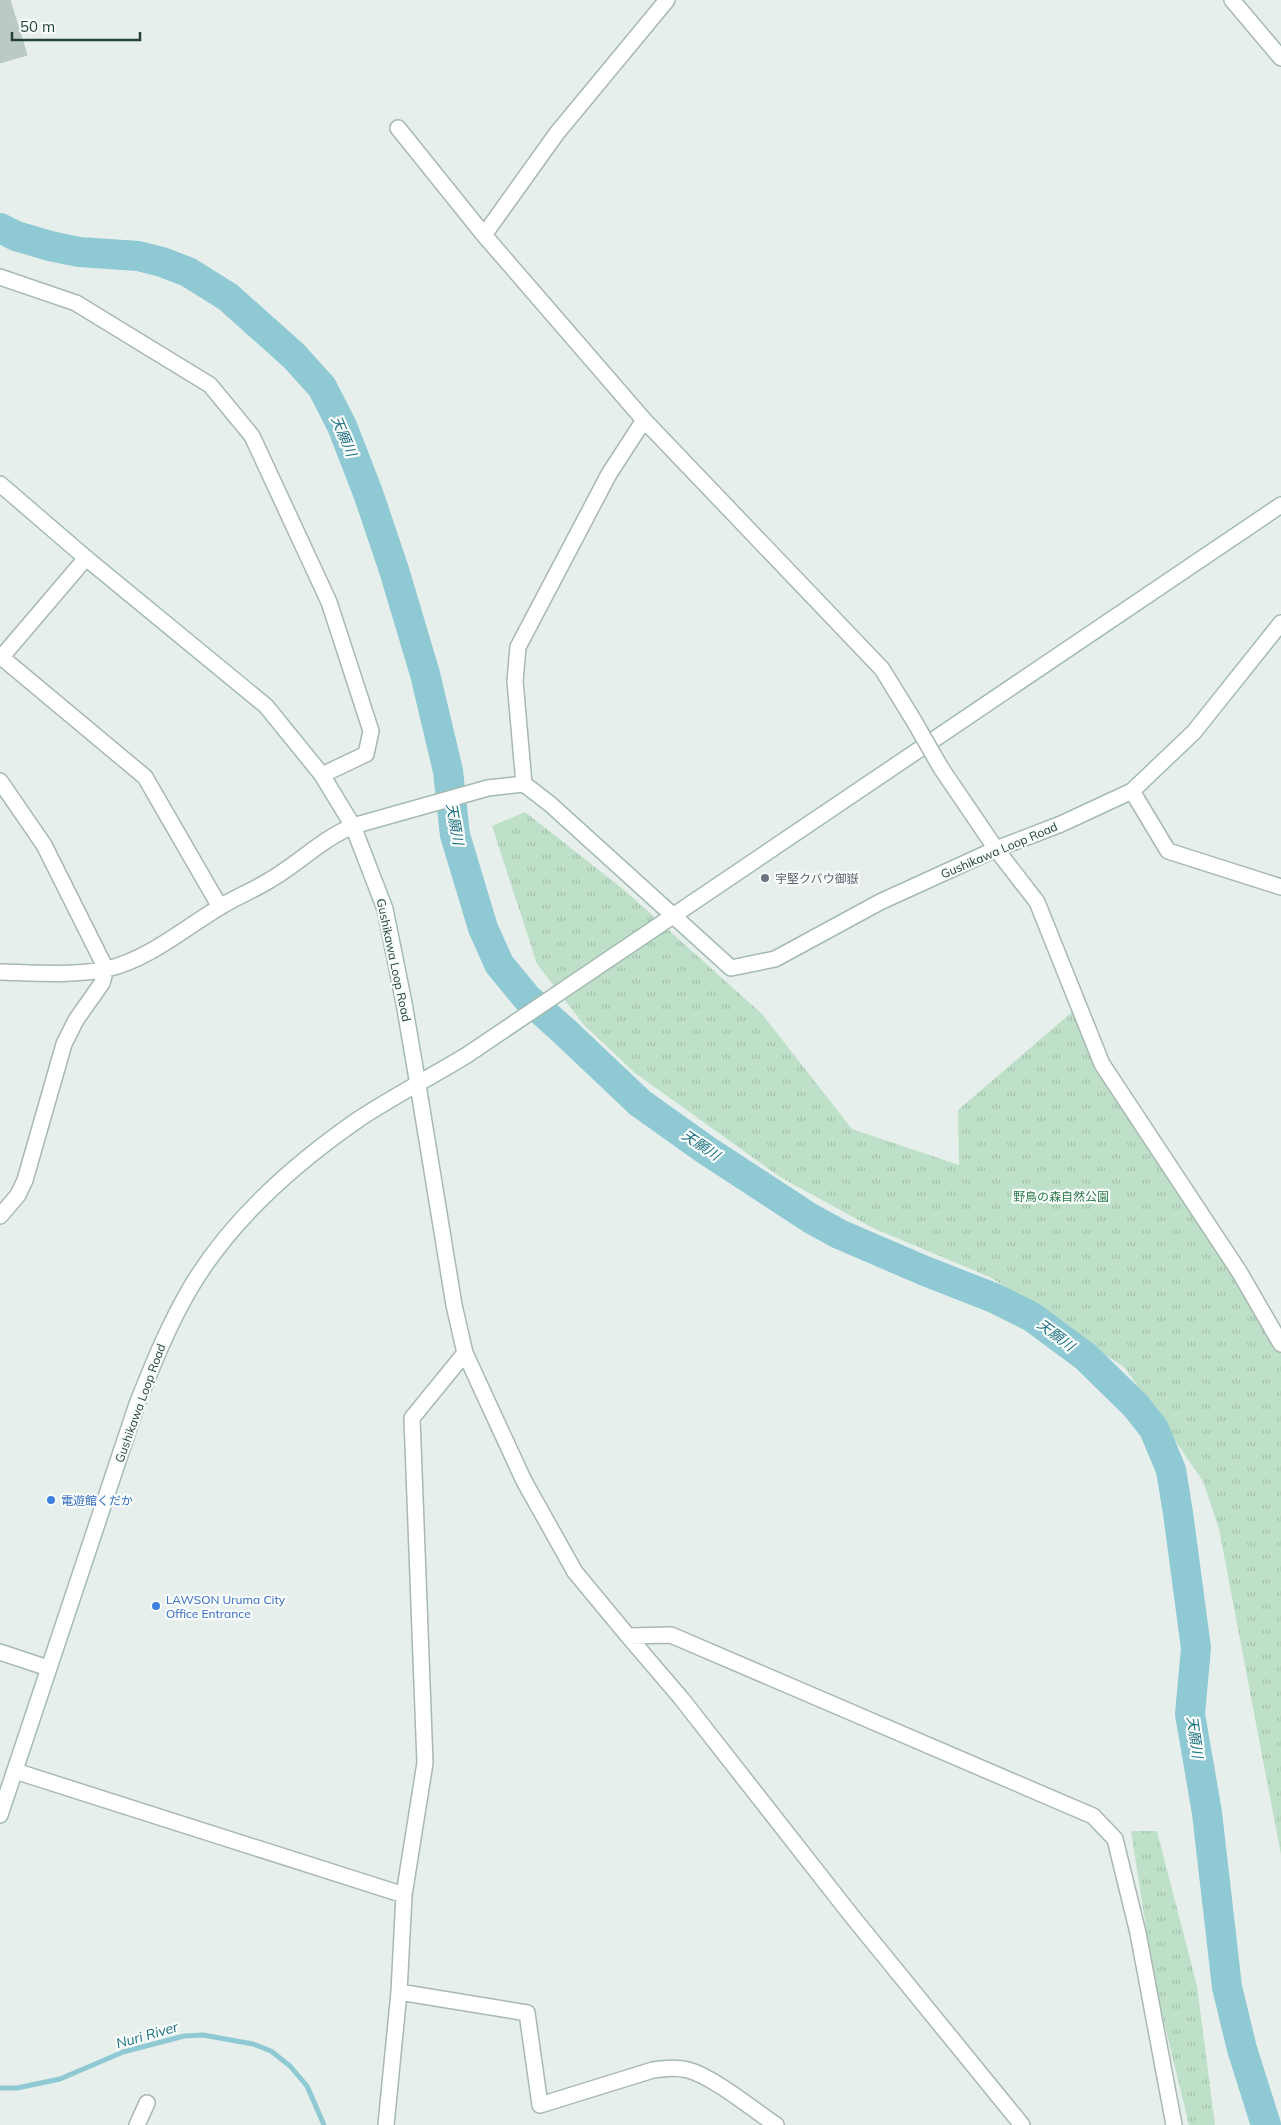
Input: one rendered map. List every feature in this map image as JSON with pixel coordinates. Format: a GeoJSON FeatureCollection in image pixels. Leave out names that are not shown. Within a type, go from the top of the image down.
{"type":"FeatureCollection","features":[{"type":"Feature","properties":{"kind":"street"},"geometry":{"type":"LineString","coordinates":[[484,235],[557,133],[667,0]]}},
{"type":"Feature","properties":{"kind":"street"},"geometry":{"type":"LineString","coordinates":[[1232,0],[1281,58]]}},
{"type":"Feature","properties":{"kind":"street"},"geometry":{"type":"LineString","coordinates":[[398,128],[484,235],[644,420],[882,669],[941,768],[996,849],[1037,902],[1102,1064],[1240,1272],[1281,1344]]}},
{"type":"Feature","properties":{"kind":"street"},"geometry":{"type":"LineString","coordinates":[[0,277],[76,303],[210,385],[252,436],[329,602],[371,731],[366,754],[322,775]]}},
{"type":"Feature","properties":{"kind":"street"},"geometry":{"type":"LineString","coordinates":[[0,972],[46,973],[106,969],[143,956],[220,907],[270,880],[334,834],[353,826],[406,810],[488,788],[524,784],[515,681],[518,647],[609,474],[644,420]]}},
{"type":"Feature","properties":{"kind":"street","name":"Gushikawa Loop Road"},"geometry":{"type":"LineString","coordinates":[[0,484],[86,558],[266,706],[322,775],[353,826],[385,909],[404,1002],[418,1085]]}},
{"type":"Feature","properties":{"kind":"street","name":"Gushikawa Loop Road"},"geometry":{"type":"LineString","coordinates":[[0,1815],[137,1404],[162,1342],[191,1286],[227,1236],[267,1192],[307,1158],[360,1119],[467,1055],[1281,505]]}},
{"type":"Feature","properties":{"kind":"street"},"geometry":{"type":"LineString","coordinates":[[86,558],[0,657],[145,776],[220,907]]}},
{"type":"Feature","properties":{"kind":"street","name":"Gushikawa Loop Road"},"geometry":{"type":"LineString","coordinates":[[524,784],[550,804],[731,968],[775,959],[880,902],[996,849],[1061,824],[1132,791],[1194,732],[1281,623]]}},
{"type":"Feature","properties":{"kind":"street"},"geometry":{"type":"LineString","coordinates":[[0,781],[44,846],[106,969],[102,983],[76,1020],[64,1044],[25,1180],[18,1195],[0,1216]]}},
{"type":"Feature","properties":{"kind":"street"},"geometry":{"type":"LineString","coordinates":[[1132,791],[1168,851],[1281,887]]}},
{"type":"Feature","properties":{"kind":"street"},"geometry":{"type":"LineString","coordinates":[[418,1085],[454,1306],[466,1353],[524,1482],[575,1572],[681,1698],[851,1915],[1022,2125]]}},
{"type":"Feature","properties":{"kind":"street"},"geometry":{"type":"LineString","coordinates":[[386,2125],[399,1992],[404,1895],[425,1763],[412,1418],[466,1353]]}},
{"type":"Feature","properties":{"kind":"street"},"geometry":{"type":"LineString","coordinates":[[628,1636],[671,1635],[1093,1816],[1115,1839],[1138,1933],[1174,2125]]}},
{"type":"Feature","properties":{"kind":"street"},"geometry":{"type":"LineString","coordinates":[[0,1652],[48,1668]]}},
{"type":"Feature","properties":{"kind":"street"},"geometry":{"type":"LineString","coordinates":[[15,1771],[404,1895]]}},
{"type":"Feature","properties":{"kind":"street"},"geometry":{"type":"LineString","coordinates":[[399,1992],[528,2013],[540,2105],[653,2070],[669,2068],[687,2070],[703,2075],[776,2125]]}},
{"type":"Feature","properties":{"kind":"street"},"geometry":{"type":"LineString","coordinates":[[137,2125],[147,2103]]}},
{"type":"Feature","properties":{"kind":"green space","name":"野鳥の森自然公園"},"geometry":{"type":"Polygon","coordinates":[[[525,812],[623,889],[762,1014],[852,1129],[959,1165],[958,1110],[1079,1006],[1102,1064],[1281,1344],[1281,1855],[1219,1529],[1203,1481],[1125,1368],[992,1278],[873,1228],[780,1177],[635,1073],[583,1024],[537,964],[492,826],[525,812]]]}},
{"type":"Feature","properties":{"kind":"green space"},"geometry":{"type":"Polygon","coordinates":[[[1131,1831],[1157,1831],[1197,1986],[1215,2125],[1189,2125],[1155,1985],[1131,1831]]]}},
{"type":"Feature","properties":{"kind":"building"},"geometry":{"type":"Polygon","coordinates":[[[0,0],[10,0],[27,55],[0,63],[0,0]]]}},
{"type":"Feature","properties":{"kind":"waterway","name":"天願川"},"geometry":{"type":"LineString","coordinates":[[0,228],[16,236],[50,246],[79,252],[138,256],[162,262],[188,272],[228,297],[294,356],[322,387],[342,426],[368,493],[394,570],[425,674],[448,771],[455,835],[483,928],[499,964],[527,998],[640,1103],[706,1150],[810,1218],[839,1234],[994,1298],[1032,1317],[1086,1357],[1136,1406],[1154,1429],[1171,1470],[1196,1648],[1190,1714],[1207,1813],[1227,1987],[1242,2049],[1266,2125]]}},
{"type":"Feature","properties":{"kind":"waterway","name":"Nuri River"},"geometry":{"type":"LineString","coordinates":[[0,2088],[17,2088],[60,2079],[123,2052],[184,2036],[203,2035],[253,2044],[271,2051],[290,2066],[307,2086],[324,2125]]}},
{"type":"Feature","properties":{"kind":"place","name":"宇堅クバウ御嶽"},"geometry":{"type":"Point","coordinates":[765,878]}},
{"type":"Feature","properties":{"kind":"place","name":"電遊館くだか"},"geometry":{"type":"Point","coordinates":[51,1500]}},
{"type":"Feature","properties":{"kind":"place","name":"LAWSON Uruma City Office Entrance"},"geometry":{"type":"Point","coordinates":[156,1606]}}]}
